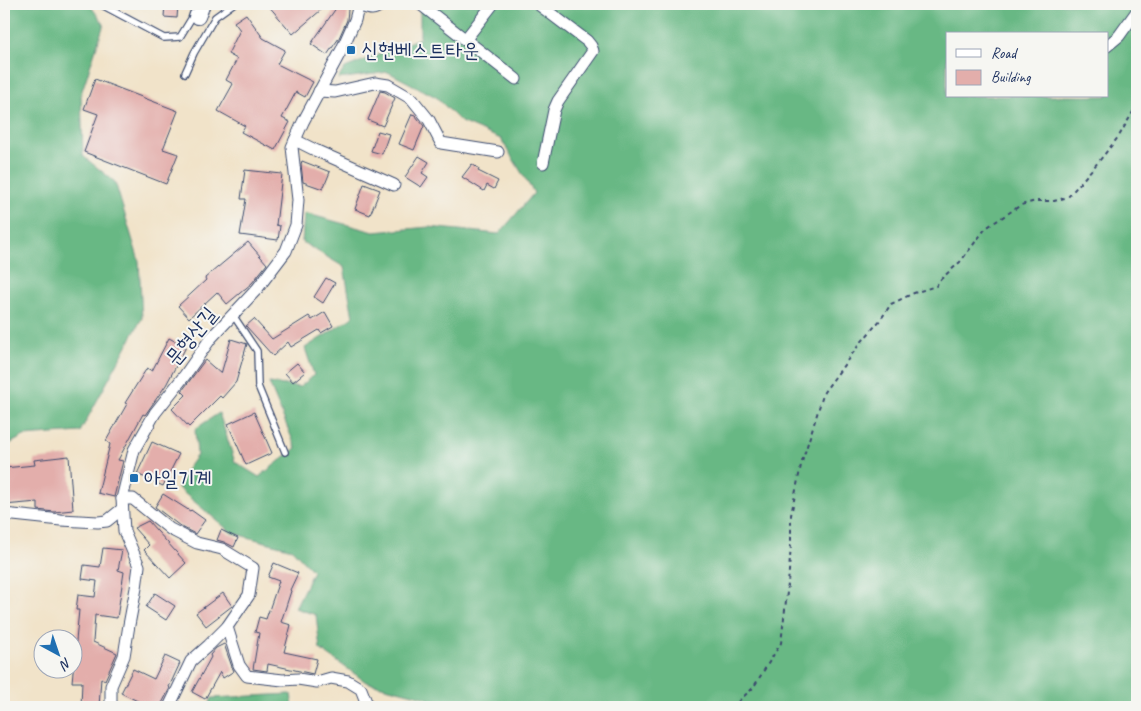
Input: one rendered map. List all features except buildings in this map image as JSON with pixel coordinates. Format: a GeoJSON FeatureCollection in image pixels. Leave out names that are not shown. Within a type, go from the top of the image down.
{"type":"FeatureCollection","features":[{"type":"Feature","properties":{"kind":"street"},"geometry":{"type":"LineString","coordinates":[[359,5],[376,9],[382,4]]}},
{"type":"Feature","properties":{"kind":"street"},"geometry":{"type":"LineString","coordinates":[[420,4],[516,79]]}},
{"type":"Feature","properties":{"kind":"street"},"geometry":{"type":"LineString","coordinates":[[466,40],[493,4]]}},
{"type":"Feature","properties":{"kind":"street"},"geometry":{"type":"LineString","coordinates":[[538,4],[587,41],[593,51],[554,110],[543,163]]}},
{"type":"Feature","properties":{"kind":"street","name":"문형산길"},"geometry":{"type":"LineString","coordinates":[[110,707],[111,686],[124,656],[139,566],[124,531],[122,504],[134,450],[155,413],[211,338],[257,289],[286,251],[296,225],[298,200],[292,147],[303,122],[342,49],[355,20],[359,5]]}},
{"type":"Feature","properties":{"kind":"street"},"geometry":{"type":"LineString","coordinates":[[1108,45],[1119,36],[1137,11]]}},
{"type":"Feature","properties":{"kind":"street"},"geometry":{"type":"LineString","coordinates":[[319,92],[335,92],[375,83],[388,85],[412,99],[429,120],[441,143],[498,152]]}},
{"type":"Feature","properties":{"kind":"street"},"geometry":{"type":"LineString","coordinates":[[295,140],[317,152],[394,185]]}},
{"type":"Feature","properties":{"kind":"street"},"geometry":{"type":"LineString","coordinates":[[4,514],[61,520],[107,521],[122,504],[134,499],[170,529],[197,543],[222,549],[253,568],[249,595],[227,627],[191,661],[169,707]]}},
{"type":"Feature","properties":{"kind":"street"},"geometry":{"type":"LineString","coordinates":[[227,627],[240,665],[247,676],[317,682],[331,678],[348,681],[361,689],[368,707]]}},
{"type":"Feature","properties":{"kind":"lane"},"geometry":{"type":"LineString","coordinates":[[100,4],[164,38],[180,37],[199,8]]}},
{"type":"Feature","properties":{"kind":"lane"},"geometry":{"type":"LineString","coordinates":[[185,73],[194,53],[215,18],[233,4]]}},
{"type":"Feature","properties":{"kind":"lane"},"geometry":{"type":"LineString","coordinates":[[232,315],[257,351],[258,386],[285,452]]}},
{"type":"Feature","properties":{"kind":"path"},"geometry":{"type":"LineString","coordinates":[[732,707],[753,688],[781,643],[791,546],[791,515],[802,465],[824,392],[891,304],[914,293],[936,286],[960,262],[986,228],[1021,204],[1036,201],[1054,201],[1068,197],[1119,136],[1137,105]]}},
{"type":"Feature","properties":{"kind":"green space"},"geometry":{"type":"Polygon","coordinates":[[[4,4],[89,4],[104,24],[81,94],[83,156],[115,182],[139,261],[142,318],[80,432],[24,436],[4,447],[4,4]]]}},
{"type":"Feature","properties":{"kind":"green space"},"geometry":{"type":"Polygon","coordinates":[[[420,4],[1137,4],[1137,707],[455,707],[366,682],[320,649],[316,615],[295,608],[313,571],[292,549],[232,533],[178,488],[182,476],[197,455],[195,429],[219,413],[235,462],[259,477],[296,448],[269,383],[300,387],[314,375],[305,348],[353,317],[344,267],[302,242],[304,213],[374,232],[429,227],[499,234],[534,193],[501,139],[461,122],[436,97],[388,72],[338,79],[345,68],[420,38],[420,4]]]}},
{"type":"Feature","properties":{"kind":"green space"},"geometry":{"type":"Polygon","coordinates":[[[291,694],[293,707],[208,707],[212,698],[291,694]]]}},
{"type":"Feature","properties":{"kind":"place","name":"신현베스트타운"},"geometry":{"type":"Point","coordinates":[351,50]}},
{"type":"Feature","properties":{"kind":"place","name":"아일기계"},"geometry":{"type":"Point","coordinates":[134,478]}}]}
